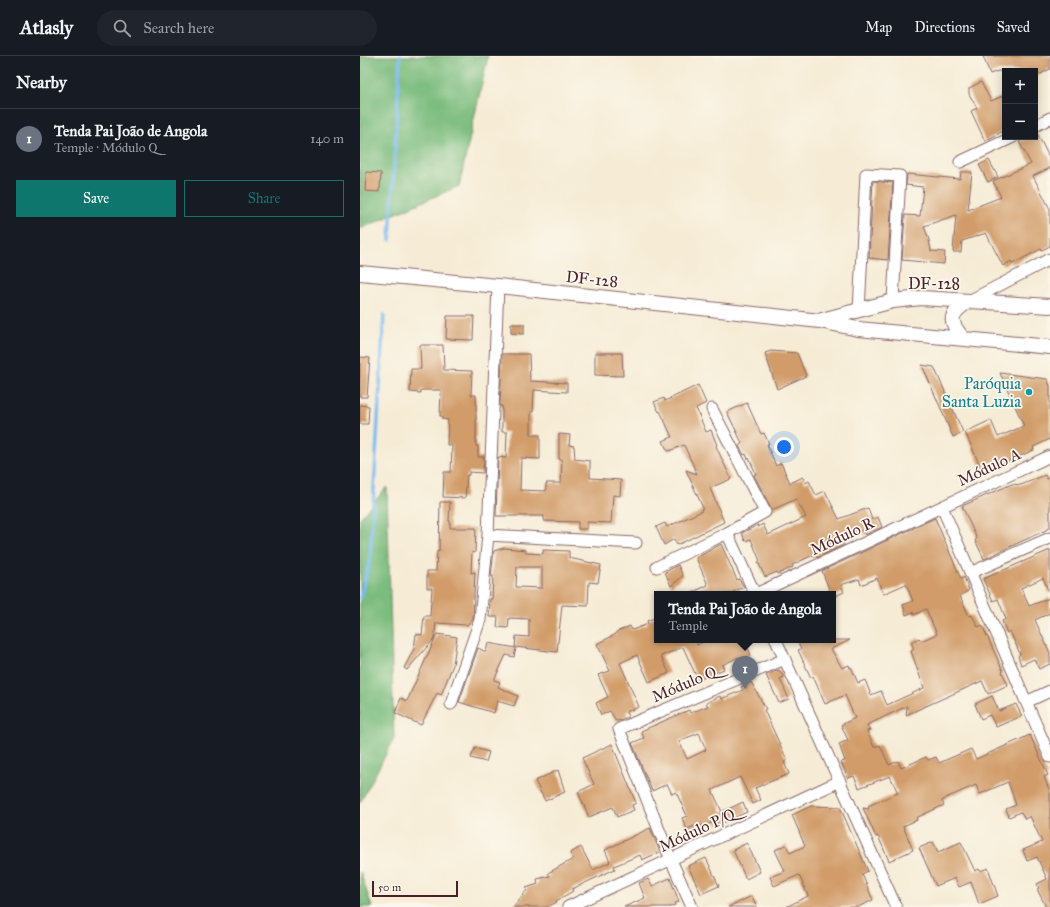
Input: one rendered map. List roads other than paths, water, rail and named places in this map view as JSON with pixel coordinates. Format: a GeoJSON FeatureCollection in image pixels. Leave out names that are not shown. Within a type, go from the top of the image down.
{"type":"FeatureCollection","features":[{"type":"Feature","properties":{"kind":"main road","name":"DF-128"},"geometry":{"type":"LineString","coordinates":[[360,273],[498,286],[820,321],[858,329],[1050,347]]}},
{"type":"Feature","properties":{"kind":"main road","name":"DF-128"},"geometry":{"type":"LineString","coordinates":[[820,321],[893,301],[920,298],[1050,306]]}},
{"type":"Feature","properties":{"kind":"main road"},"geometry":{"type":"LineString","coordinates":[[963,338],[955,329],[952,322],[953,314],[958,308],[969,301]]}},
{"type":"Feature","properties":{"kind":"street"},"geometry":{"type":"LineString","coordinates":[[1038,124],[1050,118]]}},
{"type":"Feature","properties":{"kind":"street"},"geometry":{"type":"LineString","coordinates":[[960,162],[1006,140]]}},
{"type":"Feature","properties":{"kind":"street"},"geometry":{"type":"LineString","coordinates":[[859,310],[866,174],[900,176],[894,260],[893,301]]}},
{"type":"Feature","properties":{"kind":"street"},"geometry":{"type":"LineString","coordinates":[[969,301],[1050,259]]}},
{"type":"Feature","properties":{"kind":"street"},"geometry":{"type":"LineString","coordinates":[[451,704],[480,620],[488,535],[498,286]]}},
{"type":"Feature","properties":{"kind":"street"},"geometry":{"type":"LineString","coordinates":[[657,567],[727,533],[765,512],[712,409]]}},
{"type":"Feature","properties":{"kind":"street","name":"Módulo A"},"geometry":{"type":"LineString","coordinates":[[942,507],[1050,456]]}},
{"type":"Feature","properties":{"kind":"street"},"geometry":{"type":"LineString","coordinates":[[942,507],[1050,758]]}},
{"type":"Feature","properties":{"kind":"street","name":"Módulo R"},"geometry":{"type":"LineString","coordinates":[[762,591],[942,507]]}},
{"type":"Feature","properties":{"kind":"street"},"geometry":{"type":"LineString","coordinates":[[727,533],[755,591]]}},
{"type":"Feature","properties":{"kind":"street"},"geometry":{"type":"LineString","coordinates":[[488,535],[636,544]]}},
{"type":"Feature","properties":{"kind":"street"},"geometry":{"type":"LineString","coordinates":[[970,574],[1050,538]]}},
{"type":"Feature","properties":{"kind":"street"},"geometry":{"type":"LineString","coordinates":[[777,643],[896,907]]}},
{"type":"Feature","properties":{"kind":"street","name":"Módulo Q"},"geometry":{"type":"LineString","coordinates":[[671,860],[619,729],[784,659]]}},
{"type":"Feature","properties":{"kind":"street"},"geometry":{"type":"LineString","coordinates":[[1026,702],[1050,691]]}},
{"type":"Feature","properties":{"kind":"street","name":"Módulo P/Q"},"geometry":{"type":"LineString","coordinates":[[568,907],[840,781]]}},
{"type":"Feature","properties":{"kind":"street"},"geometry":{"type":"LineString","coordinates":[[671,860],[692,907]]}},
{"type":"Feature","properties":{"kind":"waterway"},"geometry":{"type":"LineString","coordinates":[[390,240],[400,56]]}},
{"type":"Feature","properties":{"kind":"waterway"},"geometry":{"type":"LineString","coordinates":[[360,598],[370,559],[384,315]]}},
{"type":"Feature","properties":{"kind":"place","name":"Paróquia Santa Luzia"},"geometry":{"type":"Point","coordinates":[1029,392]}},
{"type":"Feature","properties":{"kind":"place","name":"Tenda Pai João de Angola"},"geometry":{"type":"Point","coordinates":[745,689]}}]}
